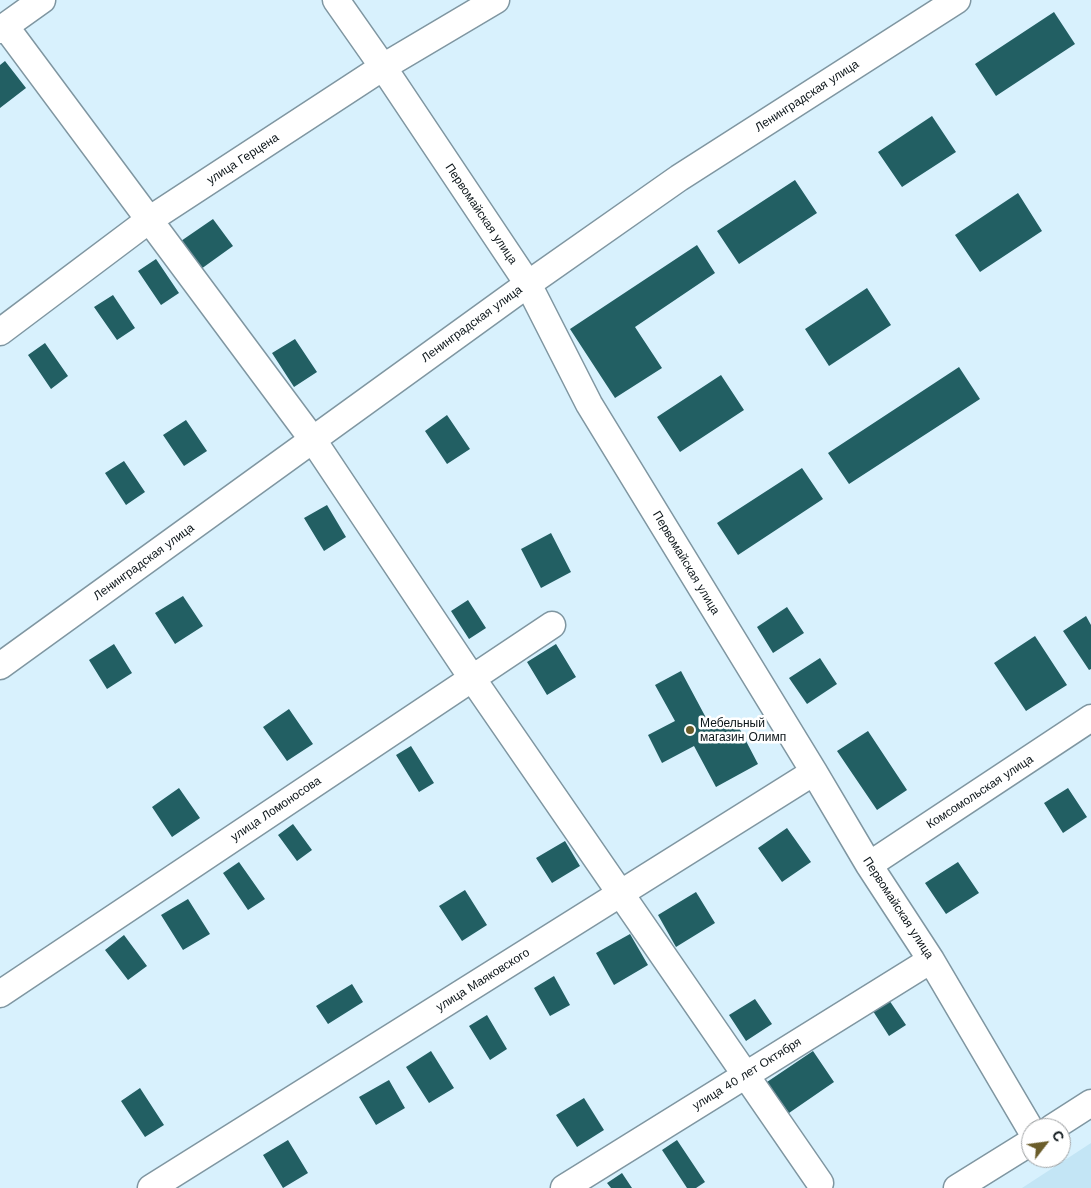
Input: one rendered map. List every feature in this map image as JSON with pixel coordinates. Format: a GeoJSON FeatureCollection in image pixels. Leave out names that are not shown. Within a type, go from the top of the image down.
{"type":"FeatureCollection","features":[{"type":"Feature","properties":{"kind":"street"},"geometry":{"type":"LineString","coordinates":[[42,0],[2,28],[149,220],[313,440],[472,678],[820,1183]]}},
{"type":"Feature","properties":{"kind":"street","name":"Первомайская улица"},"geometry":{"type":"LineString","coordinates":[[336,0],[528,284],[589,404],[869,865],[930,960],[1024,1118]]}},
{"type":"Feature","properties":{"kind":"street","name":"улица Герцена"},"geometry":{"type":"LineString","coordinates":[[0,332],[149,220],[383,67],[496,0]]}},
{"type":"Feature","properties":{"kind":"street","name":"Ленинградская улица"},"geometry":{"type":"LineString","coordinates":[[0,666],[528,284],[679,178],[957,0]]}},
{"type":"Feature","properties":{"kind":"street","name":"улица Ломоносова"},"geometry":{"type":"LineString","coordinates":[[0,994],[552,625]]}},
{"type":"Feature","properties":{"kind":"street","name":"Комсомольская улица"},"geometry":{"type":"LineString","coordinates":[[869,865],[1091,718]]}},
{"type":"Feature","properties":{"kind":"street","name":"улица Маяковского"},"geometry":{"type":"LineString","coordinates":[[151,1188],[814,772]]}},
{"type":"Feature","properties":{"kind":"street","name":"улица 40 лет Октября"},"geometry":{"type":"LineString","coordinates":[[564,1188],[930,960]]}},
{"type":"Feature","properties":{"kind":"street"},"geometry":{"type":"LineString","coordinates":[[1068,1118],[1091,1103]]}},
{"type":"Feature","properties":{"kind":"street"},"geometry":{"type":"LineString","coordinates":[[957,1188],[1021,1148]]}},
{"type":"Feature","properties":{"kind":"shaded area"},"geometry":{"type":"Polygon","coordinates":[[[1091,1143],[1091,1188],[1022,1188],[1053,1168],[1071,1168],[1071,1156],[1091,1143]]]}},
{"type":"Feature","properties":{"kind":"building"},"geometry":{"type":"Polygon","coordinates":[[[1054,12],[1075,44],[996,96],[975,64],[1054,12]]]}},
{"type":"Feature","properties":{"kind":"building"},"geometry":{"type":"Polygon","coordinates":[[[5,61],[26,88],[0,108],[0,65],[5,61]]]}},
{"type":"Feature","properties":{"kind":"building"},"geometry":{"type":"Polygon","coordinates":[[[932,116],[956,152],[902,187],[878,152],[932,116]]]}},
{"type":"Feature","properties":{"kind":"building"},"geometry":{"type":"Polygon","coordinates":[[[795,180],[817,213],[739,264],[717,231],[795,180]]]}},
{"type":"Feature","properties":{"kind":"building"},"geometry":{"type":"Polygon","coordinates":[[[1018,193],[1042,231],[980,272],[955,235],[1018,193]]]}},
{"type":"Feature","properties":{"kind":"building"},"geometry":{"type":"Polygon","coordinates":[[[213,219],[233,246],[201,269],[181,241],[213,219]]]}},
{"type":"Feature","properties":{"kind":"building"},"geometry":{"type":"Polygon","coordinates":[[[697,245],[715,273],[635,327],[662,368],[615,398],[570,329],[697,245]]]}},
{"type":"Feature","properties":{"kind":"building"},"geometry":{"type":"Polygon","coordinates":[[[156,259],[179,293],[161,305],[138,271],[156,259]]]}},
{"type":"Feature","properties":{"kind":"building"},"geometry":{"type":"Polygon","coordinates":[[[867,288],[891,325],[829,366],[805,329],[867,288]]]}},
{"type":"Feature","properties":{"kind":"building"},"geometry":{"type":"Polygon","coordinates":[[[113,295],[135,328],[117,340],[94,307],[113,295]]]}},
{"type":"Feature","properties":{"kind":"building"},"geometry":{"type":"Polygon","coordinates":[[[295,339],[317,372],[294,387],[272,353],[295,339]]]}},
{"type":"Feature","properties":{"kind":"building"},"geometry":{"type":"Polygon","coordinates":[[[45,343],[68,376],[51,389],[28,355],[45,343]]]}},
{"type":"Feature","properties":{"kind":"building"},"geometry":{"type":"Polygon","coordinates":[[[959,367],[980,399],[849,484],[828,453],[959,367]]]}},
{"type":"Feature","properties":{"kind":"building"},"geometry":{"type":"Polygon","coordinates":[[[721,375],[744,410],[680,452],[657,417],[721,375]]]}},
{"type":"Feature","properties":{"kind":"building"},"geometry":{"type":"Polygon","coordinates":[[[447,415],[470,449],[447,464],[425,431],[447,415]]]}},
{"type":"Feature","properties":{"kind":"building"},"geometry":{"type":"Polygon","coordinates":[[[186,420],[207,451],[184,466],[163,435],[186,420]]]}},
{"type":"Feature","properties":{"kind":"building"},"geometry":{"type":"Polygon","coordinates":[[[124,461],[145,492],[126,505],[105,473],[124,461]]]}},
{"type":"Feature","properties":{"kind":"building"},"geometry":{"type":"Polygon","coordinates":[[[802,468],[823,499],[738,555],[717,523],[802,468]]]}},
{"type":"Feature","properties":{"kind":"building"},"geometry":{"type":"Polygon","coordinates":[[[327,505],[346,537],[324,551],[304,518],[327,505]]]}},
{"type":"Feature","properties":{"kind":"building"},"geometry":{"type":"Polygon","coordinates":[[[551,533],[571,572],[541,588],[521,549],[551,533]]]}},
{"type":"Feature","properties":{"kind":"building"},"geometry":{"type":"Polygon","coordinates":[[[183,596],[203,626],[175,644],[155,613],[183,596]]]}},
{"type":"Feature","properties":{"kind":"building"},"geometry":{"type":"Polygon","coordinates":[[[468,600],[486,628],[469,639],[451,611],[468,600]]]}},
{"type":"Feature","properties":{"kind":"building"},"geometry":{"type":"Polygon","coordinates":[[[787,607],[804,633],[773,653],[757,627],[787,607]]]}},
{"type":"Feature","properties":{"kind":"building"},"geometry":{"type":"Polygon","coordinates":[[[1086,616],[1091,625],[1091,669],[1089,670],[1063,631],[1086,616]]]}},
{"type":"Feature","properties":{"kind":"building"},"geometry":{"type":"Polygon","coordinates":[[[1035,636],[1067,685],[1026,711],[994,663],[1035,636]]]}},
{"type":"Feature","properties":{"kind":"building"},"geometry":{"type":"Polygon","coordinates":[[[114,644],[132,673],[107,689],[89,660],[114,644]]]}},
{"type":"Feature","properties":{"kind":"building"},"geometry":{"type":"Polygon","coordinates":[[[556,644],[576,677],[547,695],[527,662],[556,644]]]}},
{"type":"Feature","properties":{"kind":"building"},"geometry":{"type":"Polygon","coordinates":[[[820,658],[837,684],[807,704],[789,678],[820,658]]]}},
{"type":"Feature","properties":{"kind":"building"},"geometry":{"type":"Polygon","coordinates":[[[681,671],[712,729],[734,718],[758,764],[716,787],[694,746],[662,763],[648,735],[675,721],[655,685],[681,671]]]}},
{"type":"Feature","properties":{"kind":"building"},"geometry":{"type":"Polygon","coordinates":[[[289,709],[313,744],[287,761],[263,727],[289,709]]]}},
{"type":"Feature","properties":{"kind":"building"},"geometry":{"type":"Polygon","coordinates":[[[868,731],[907,790],[877,810],[837,751],[868,731]]]}},
{"type":"Feature","properties":{"kind":"building"},"geometry":{"type":"Polygon","coordinates":[[[411,746],[434,783],[419,792],[396,755],[411,746]]]}},
{"type":"Feature","properties":{"kind":"building"},"geometry":{"type":"Polygon","coordinates":[[[179,788],[200,818],[172,837],[152,807],[179,788]]]}},
{"type":"Feature","properties":{"kind":"building"},"geometry":{"type":"Polygon","coordinates":[[[1068,788],[1087,817],[1063,833],[1044,803],[1068,788]]]}},
{"type":"Feature","properties":{"kind":"building"},"geometry":{"type":"Polygon","coordinates":[[[293,824],[312,850],[297,861],[278,835],[293,824]]]}},
{"type":"Feature","properties":{"kind":"building"},"geometry":{"type":"Polygon","coordinates":[[[787,828],[811,862],[782,882],[758,848],[787,828]]]}},
{"type":"Feature","properties":{"kind":"building"},"geometry":{"type":"Polygon","coordinates":[[[565,841],[580,866],[552,883],[536,858],[565,841]]]}},
{"type":"Feature","properties":{"kind":"building"},"geometry":{"type":"Polygon","coordinates":[[[239,862],[265,899],[248,910],[223,873],[239,862]]]}},
{"type":"Feature","properties":{"kind":"building"},"geometry":{"type":"Polygon","coordinates":[[[958,862],[979,893],[946,914],[925,883],[958,862]]]}},
{"type":"Feature","properties":{"kind":"building"},"geometry":{"type":"Polygon","coordinates":[[[465,890],[487,925],[462,941],[439,906],[465,890]]]}},
{"type":"Feature","properties":{"kind":"building"},"geometry":{"type":"Polygon","coordinates":[[[696,892],[715,923],[676,947],[658,915],[696,892]]]}},
{"type":"Feature","properties":{"kind":"building"},"geometry":{"type":"Polygon","coordinates":[[[188,899],[210,934],[183,950],[161,915],[188,899]]]}},
{"type":"Feature","properties":{"kind":"building"},"geometry":{"type":"Polygon","coordinates":[[[630,934],[648,965],[614,985],[596,953],[630,934]]]}},
{"type":"Feature","properties":{"kind":"building"},"geometry":{"type":"Polygon","coordinates":[[[124,935],[147,966],[128,980],[105,950],[124,935]]]}},
{"type":"Feature","properties":{"kind":"building"},"geometry":{"type":"Polygon","coordinates":[[[554,976],[570,1005],[550,1016],[534,988],[554,976]]]}},
{"type":"Feature","properties":{"kind":"building"},"geometry":{"type":"Polygon","coordinates":[[[352,984],[363,1002],[328,1024],[316,1006],[352,984]]]}},
{"type":"Feature","properties":{"kind":"building"},"geometry":{"type":"Polygon","coordinates":[[[887,997],[906,1025],[889,1036],[871,1008],[887,997]]]}},
{"type":"Feature","properties":{"kind":"building"},"geometry":{"type":"Polygon","coordinates":[[[755,999],[772,1024],[746,1041],[729,1015],[755,999]]]}},
{"type":"Feature","properties":{"kind":"building"},"geometry":{"type":"Polygon","coordinates":[[[487,1015],[507,1049],[490,1060],[469,1026],[487,1015]]]}},
{"type":"Feature","properties":{"kind":"building"},"geometry":{"type":"Polygon","coordinates":[[[431,1051],[454,1088],[429,1103],[406,1067],[431,1051]]]}},
{"type":"Feature","properties":{"kind":"building"},"geometry":{"type":"Polygon","coordinates":[[[813,1051],[834,1082],[789,1113],[767,1082],[813,1051]]]}},
{"type":"Feature","properties":{"kind":"building"},"geometry":{"type":"Polygon","coordinates":[[[389,1080],[405,1108],[376,1125],[359,1097],[389,1080]]]}},
{"type":"Feature","properties":{"kind":"building"},"geometry":{"type":"Polygon","coordinates":[[[140,1088],[164,1125],[145,1137],[121,1101],[140,1088]]]}},
{"type":"Feature","properties":{"kind":"building"},"geometry":{"type":"Polygon","coordinates":[[[584,1098],[604,1130],[577,1147],[556,1115],[584,1098]]]}},
{"type":"Feature","properties":{"kind":"building"},"geometry":{"type":"Polygon","coordinates":[[[288,1140],[308,1173],[283,1188],[263,1155],[288,1140]]]}},
{"type":"Feature","properties":{"kind":"building"},"geometry":{"type":"Polygon","coordinates":[[[677,1140],[705,1182],[696,1188],[687,1188],[662,1150],[677,1140]]]}},
{"type":"Feature","properties":{"kind":"building"},"geometry":{"type":"Polygon","coordinates":[[[622,1173],[632,1188],[611,1188],[607,1183],[622,1173]]]}},
{"type":"Feature","properties":{"kind":"place","name":"Мебельный магазин Олимп"},"geometry":{"type":"Point","coordinates":[690,730]}}]}
